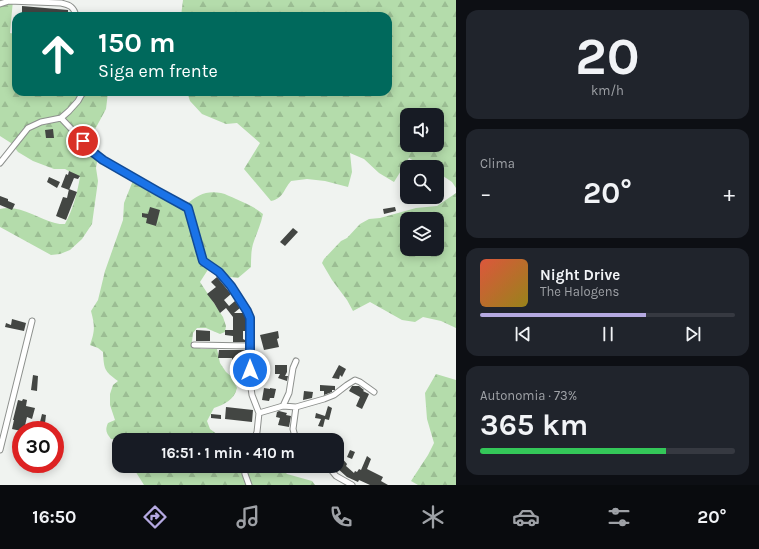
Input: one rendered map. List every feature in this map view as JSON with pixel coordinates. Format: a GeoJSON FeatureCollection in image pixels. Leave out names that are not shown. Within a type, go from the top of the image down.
{"type":"FeatureCollection","features":[{"type":"Feature","properties":{"kind":"street"},"geometry":{"type":"LineString","coordinates":[[0,4],[9,1],[61,3],[69,4],[74,12]]}},
{"type":"Feature","properties":{"kind":"street"},"geometry":{"type":"LineString","coordinates":[[0,163],[28,128],[41,122],[61,118],[78,101],[81,96]]}},
{"type":"Feature","properties":{"kind":"street"},"geometry":{"type":"LineString","coordinates":[[61,118],[94,153],[103,160],[188,208],[203,261],[208,266],[219,272],[231,286],[250,318],[250,381],[252,395],[259,413],[257,433]]}},
{"type":"Feature","properties":{"kind":"street"},"geometry":{"type":"LineString","coordinates":[[0,450],[32,321]]}},
{"type":"Feature","properties":{"kind":"street"},"geometry":{"type":"LineString","coordinates":[[194,345],[250,346]]}},
{"type":"Feature","properties":{"kind":"street"},"geometry":{"type":"LineString","coordinates":[[283,406],[289,393],[293,368],[296,361]]}},
{"type":"Feature","properties":{"kind":"street"},"geometry":{"type":"LineString","coordinates":[[259,413],[283,406],[296,407],[324,399],[334,395],[355,380],[374,392]]}},
{"type":"Feature","properties":{"kind":"street"},"geometry":{"type":"LineString","coordinates":[[294,433],[293,429],[296,407]]}},
{"type":"Feature","properties":{"kind":"street"},"geometry":{"type":"LineString","coordinates":[[245,473],[249,485]]}},
{"type":"Feature","properties":{"kind":"street"},"geometry":{"type":"LineString","coordinates":[[334,473],[336,476],[352,485]]}},
{"type":"Feature","properties":{"kind":"green space"},"geometry":{"type":"Polygon","coordinates":[[[0,0],[13,0],[10,33],[12,33],[12,96],[108,96],[106,109],[93,133],[93,141],[98,156],[96,168],[98,181],[92,224],[82,239],[70,250],[60,254],[51,255],[0,227],[0,209],[7,208],[14,208],[28,212],[58,224],[65,224],[78,189],[80,177],[65,169],[54,169],[33,161],[18,152],[11,143],[0,136],[0,0]]]}},
{"type":"Feature","properties":{"kind":"green space"},"geometry":{"type":"Polygon","coordinates":[[[183,0],[456,0],[456,188],[452,182],[444,177],[444,160],[412,160],[409,158],[408,160],[400,160],[400,172],[394,182],[379,173],[364,159],[350,153],[352,172],[348,187],[325,181],[307,179],[291,181],[281,196],[271,201],[244,169],[260,143],[237,123],[226,124],[202,114],[190,101],[188,96],[392,96],[392,12],[182,12],[183,0]]]}},
{"type":"Feature","properties":{"kind":"green space"},"geometry":{"type":"Polygon","coordinates":[[[134,178],[147,189],[156,191],[187,204],[202,194],[216,192],[225,194],[257,209],[263,214],[252,247],[251,267],[238,278],[230,277],[213,267],[209,268],[200,282],[223,317],[226,326],[225,332],[220,334],[206,328],[197,328],[193,333],[192,342],[201,349],[217,349],[220,363],[226,372],[232,377],[237,388],[231,399],[214,408],[207,421],[210,429],[215,433],[112,433],[112,439],[107,433],[106,428],[108,423],[115,420],[110,405],[110,394],[113,385],[118,381],[107,372],[103,352],[90,345],[94,328],[91,311],[98,300],[105,271],[123,220],[124,203],[134,178]]]}},
{"type":"Feature","properties":{"kind":"green space"},"geometry":{"type":"Polygon","coordinates":[[[456,193],[456,328],[441,321],[423,317],[415,322],[402,320],[370,302],[353,311],[322,263],[341,241],[347,238],[360,224],[369,219],[380,218],[400,212],[400,256],[444,256],[444,212],[402,212],[416,208],[444,204],[444,201],[456,193]]]}},
{"type":"Feature","properties":{"kind":"green space"},"geometry":{"type":"Polygon","coordinates":[[[436,374],[456,380],[456,485],[418,485],[411,481],[434,443],[427,419],[425,393],[436,374]]]}},
{"type":"Feature","properties":{"kind":"green space"},"geometry":{"type":"Polygon","coordinates":[[[136,473],[286,473],[312,481],[315,485],[144,485],[136,473]]]}},
{"type":"Feature","properties":{"kind":"building"},"geometry":{"type":"Polygon","coordinates":[[[22,6],[68,10],[68,12],[22,12],[22,6]]]}},
{"type":"Feature","properties":{"kind":"building"},"geometry":{"type":"Polygon","coordinates":[[[53,129],[54,138],[46,138],[45,130],[53,129]]]}},
{"type":"Feature","properties":{"kind":"building"},"geometry":{"type":"Polygon","coordinates":[[[69,171],[80,176],[78,179],[74,178],[69,190],[61,187],[66,174],[68,175],[69,171]]]}},
{"type":"Feature","properties":{"kind":"building"},"geometry":{"type":"Polygon","coordinates":[[[49,177],[60,182],[57,188],[47,182],[49,177]]]}},
{"type":"Feature","properties":{"kind":"building"},"geometry":{"type":"Polygon","coordinates":[[[69,189],[77,192],[66,220],[56,216],[63,197],[67,198],[69,189]]]}},
{"type":"Feature","properties":{"kind":"building"},"geometry":{"type":"Polygon","coordinates":[[[0,196],[15,204],[12,210],[0,205],[0,196]]]}},
{"type":"Feature","properties":{"kind":"building"},"geometry":{"type":"Polygon","coordinates":[[[150,207],[160,210],[156,226],[146,223],[147,218],[142,217],[142,213],[148,214],[150,207]]]}},
{"type":"Feature","properties":{"kind":"building"},"geometry":{"type":"Polygon","coordinates":[[[395,207],[396,211],[384,214],[383,209],[395,207]]]}},
{"type":"Feature","properties":{"kind":"building"},"geometry":{"type":"Polygon","coordinates":[[[293,228],[298,232],[285,246],[280,242],[293,228]]]}},
{"type":"Feature","properties":{"kind":"building"},"geometry":{"type":"Polygon","coordinates":[[[217,277],[231,294],[224,300],[229,306],[235,301],[240,308],[234,313],[243,313],[245,317],[245,331],[243,331],[243,339],[245,342],[233,342],[233,336],[225,335],[225,330],[233,330],[233,317],[226,308],[220,313],[207,294],[216,287],[211,282],[217,277]]]}},
{"type":"Feature","properties":{"kind":"building"},"geometry":{"type":"Polygon","coordinates":[[[12,319],[26,323],[24,331],[5,327],[6,323],[11,325],[12,319]]]}},
{"type":"Feature","properties":{"kind":"building"},"geometry":{"type":"Polygon","coordinates":[[[196,330],[210,331],[210,341],[196,341],[196,330]]]}},
{"type":"Feature","properties":{"kind":"building"},"geometry":{"type":"Polygon","coordinates":[[[278,331],[279,338],[277,339],[279,347],[264,350],[260,335],[278,331]]]}},
{"type":"Feature","properties":{"kind":"building"},"geometry":{"type":"Polygon","coordinates":[[[219,350],[246,350],[245,378],[239,378],[239,365],[232,365],[232,358],[218,358],[219,350]]]}},
{"type":"Feature","properties":{"kind":"building"},"geometry":{"type":"Polygon","coordinates":[[[275,365],[287,365],[287,372],[285,376],[288,376],[287,381],[278,378],[280,374],[275,374],[275,365]]]}},
{"type":"Feature","properties":{"kind":"building"},"geometry":{"type":"Polygon","coordinates":[[[339,365],[346,369],[342,377],[340,375],[339,379],[332,378],[339,365]]]}},
{"type":"Feature","properties":{"kind":"building"},"geometry":{"type":"Polygon","coordinates":[[[33,375],[38,376],[37,391],[31,390],[33,375]]]}},
{"type":"Feature","properties":{"kind":"building"},"geometry":{"type":"Polygon","coordinates":[[[320,385],[335,386],[335,390],[332,390],[332,392],[324,395],[324,391],[320,391],[320,385]]]}},
{"type":"Feature","properties":{"kind":"building"},"geometry":{"type":"Polygon","coordinates":[[[352,386],[359,386],[364,390],[363,391],[369,394],[362,409],[356,406],[360,397],[349,391],[352,386]]]}},
{"type":"Feature","properties":{"kind":"building"},"geometry":{"type":"Polygon","coordinates":[[[264,388],[276,389],[274,398],[270,398],[269,401],[262,400],[264,388]]]}},
{"type":"Feature","properties":{"kind":"building"},"geometry":{"type":"Polygon","coordinates":[[[304,391],[313,392],[312,398],[303,400],[304,391]]]}},
{"type":"Feature","properties":{"kind":"building"},"geometry":{"type":"Polygon","coordinates":[[[23,399],[27,400],[26,406],[35,408],[32,419],[27,417],[26,421],[14,421],[18,400],[22,401],[23,399]]]}},
{"type":"Feature","properties":{"kind":"building"},"geometry":{"type":"Polygon","coordinates":[[[328,406],[332,408],[329,420],[325,419],[323,427],[318,426],[321,419],[315,418],[316,413],[325,416],[328,406]]]}},
{"type":"Feature","properties":{"kind":"building"},"geometry":{"type":"Polygon","coordinates":[[[226,407],[253,410],[252,422],[225,419],[226,407]]]}},
{"type":"Feature","properties":{"kind":"building"},"geometry":{"type":"Polygon","coordinates":[[[277,412],[287,413],[286,415],[291,416],[289,427],[278,425],[280,418],[276,417],[277,412]]]}},
{"type":"Feature","properties":{"kind":"building"},"geometry":{"type":"Polygon","coordinates":[[[42,414],[46,415],[45,421],[40,421],[42,414]]]}},
{"type":"Feature","properties":{"kind":"building"},"geometry":{"type":"Polygon","coordinates":[[[211,414],[221,415],[221,419],[211,418],[211,414]]]}},
{"type":"Feature","properties":{"kind":"building"},"geometry":{"type":"Polygon","coordinates":[[[350,450],[355,452],[352,459],[347,457],[350,450]]]}},
{"type":"Feature","properties":{"kind":"building"},"geometry":{"type":"Polygon","coordinates":[[[367,456],[371,459],[367,469],[383,477],[381,481],[388,485],[370,485],[347,477],[343,473],[344,473],[344,460],[347,464],[346,466],[354,473],[359,469],[361,470],[367,456]]]}},
{"type":"Feature","properties":{"kind":"route"},"geometry":{"type":"LineString","coordinates":[[83,141],[103,160],[188,208],[203,261],[208,266],[219,272],[231,286],[250,318],[250,370]]}}]}
